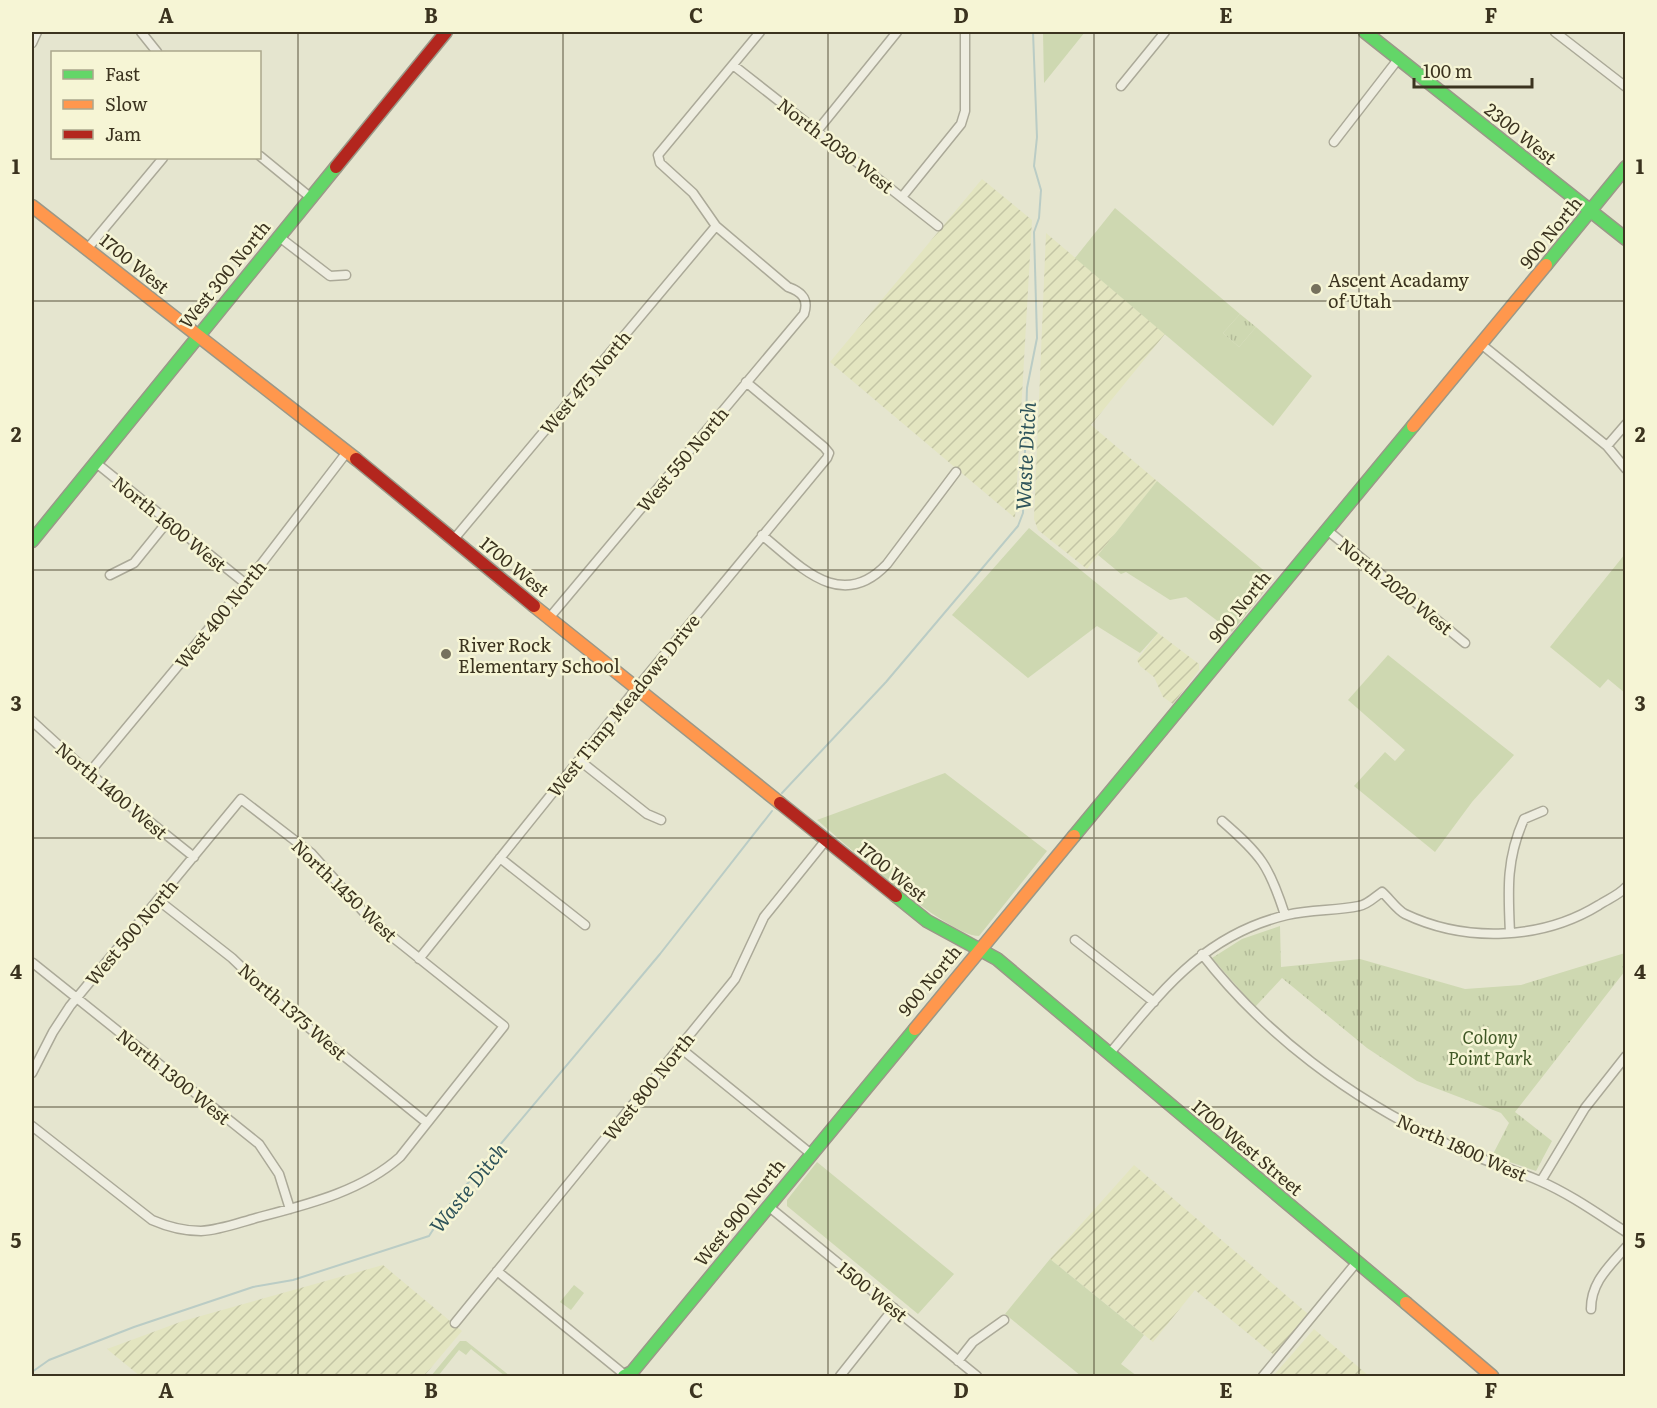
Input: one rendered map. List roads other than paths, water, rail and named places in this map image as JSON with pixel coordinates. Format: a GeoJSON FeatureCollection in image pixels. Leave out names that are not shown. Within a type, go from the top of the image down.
{"type":"FeatureCollection","features":[{"type":"Feature","properties":{"kind":"street"},"geometry":{"type":"LineString","coordinates":[[32,43],[37,32]]}},
{"type":"Feature","properties":{"kind":"street"},"geometry":{"type":"LineString","coordinates":[[141,32],[156,51]]}},
{"type":"Feature","properties":{"kind":"street","name":"West 300 North"},"geometry":{"type":"LineString","coordinates":[[32,541],[446,32]]}},
{"type":"Feature","properties":{"kind":"street"},"geometry":{"type":"LineString","coordinates":[[716,226],[693,193],[660,163],[658,155],[759,32]]}},
{"type":"Feature","properties":{"kind":"street"},"geometry":{"type":"LineString","coordinates":[[817,131],[897,32]]}},
{"type":"Feature","properties":{"kind":"street"},"geometry":{"type":"LineString","coordinates":[[902,197],[961,124],[965,111],[965,32]]}},
{"type":"Feature","properties":{"kind":"street"},"geometry":{"type":"LineString","coordinates":[[1121,86],[1165,32]]}},
{"type":"Feature","properties":{"kind":"street","name":"2300 West"},"geometry":{"type":"LineString","coordinates":[[1365,32],[1626,239]]}},
{"type":"Feature","properties":{"kind":"street"},"geometry":{"type":"LineString","coordinates":[[1555,32],[1626,87]]}},
{"type":"Feature","properties":{"kind":"street"},"geometry":{"type":"LineString","coordinates":[[1334,142],[1399,58]]}},
{"type":"Feature","properties":{"kind":"street","name":"North 2030 West"},"geometry":{"type":"LineString","coordinates":[[733,65],[938,226]]}},
{"type":"Feature","properties":{"kind":"street"},"geometry":{"type":"LineString","coordinates":[[261,157],[310,197]]}},
{"type":"Feature","properties":{"kind":"street"},"geometry":{"type":"LineString","coordinates":[[88,248],[163,159]]}},
{"type":"Feature","properties":{"kind":"street","name":"900 North"},"geometry":{"type":"LineString","coordinates":[[880,1068],[1626,167]]}},
{"type":"Feature","properties":{"kind":"street","name":"1700 West"},"geometry":{"type":"LineString","coordinates":[[32,206],[347,452],[636,689],[927,921],[957,939],[980,948]]}},
{"type":"Feature","properties":{"kind":"street","name":"West 550 North"},"geometry":{"type":"LineString","coordinates":[[550,617],[804,314],[805,297],[788,287],[716,226]]}},
{"type":"Feature","properties":{"kind":"street","name":"West 475 North"},"geometry":{"type":"LineString","coordinates":[[454,539],[716,226]]}},
{"type":"Feature","properties":{"kind":"street"},"geometry":{"type":"LineString","coordinates":[[278,236],[330,276],[346,275]]}},
{"type":"Feature","properties":{"kind":"street"},"geometry":{"type":"LineString","coordinates":[[1481,344],[1607,446],[1626,469]]}},
{"type":"Feature","properties":{"kind":"street","name":"West Timp Meadows Drive"},"geometry":{"type":"LineString","coordinates":[[419,959],[829,453],[746,382]]}},
{"type":"Feature","properties":{"kind":"street"},"geometry":{"type":"LineString","coordinates":[[1607,446],[1626,424]]}},
{"type":"Feature","properties":{"kind":"street","name":"West 400 North"},"geometry":{"type":"LineString","coordinates":[[89,773],[246,584],[347,452]]}},
{"type":"Feature","properties":{"kind":"street","name":"North 1600 West"},"geometry":{"type":"LineString","coordinates":[[95,462],[246,584]]}},
{"type":"Feature","properties":{"kind":"street"},"geometry":{"type":"LineString","coordinates":[[762,535],[813,577],[831,584],[852,585],[870,579],[887,564],[956,472]]}},
{"type":"Feature","properties":{"kind":"street"},"geometry":{"type":"LineString","coordinates":[[110,575],[134,564],[168,521]]}},
{"type":"Feature","properties":{"kind":"street","name":"North 2020 West"},"geometry":{"type":"LineString","coordinates":[[1327,530],[1465,643]]}},
{"type":"Feature","properties":{"kind":"street","name":"North 1400 West"},"geometry":{"type":"LineString","coordinates":[[32,722],[89,773],[194,857]]}},
{"type":"Feature","properties":{"kind":"street"},"geometry":{"type":"LineString","coordinates":[[579,759],[647,814],[661,820]]}},
{"type":"Feature","properties":{"kind":"street","name":"West 500 North"},"geometry":{"type":"LineString","coordinates":[[32,1073],[56,1026],[77,998],[241,799]]}},
{"type":"Feature","properties":{"kind":"street","name":"North 1450 West"},"geometry":{"type":"LineString","coordinates":[[241,799],[311,853],[370,919],[504,1026],[427,1122]]}},
{"type":"Feature","properties":{"kind":"street"},"geometry":{"type":"LineString","coordinates":[[1510,933],[1508,876],[1513,844],[1524,819],[1543,811]]}},
{"type":"Feature","properties":{"kind":"street"},"geometry":{"type":"LineString","coordinates":[[1222,821],[1253,848],[1272,874],[1285,915]]}},
{"type":"Feature","properties":{"kind":"street","name":"West 800 North"},"geometry":{"type":"LineString","coordinates":[[455,1323],[735,979],[764,917],[826,840]]}},
{"type":"Feature","properties":{"kind":"street"},"geometry":{"type":"LineString","coordinates":[[500,858],[585,925]]}},
{"type":"Feature","properties":{"kind":"street"},"geometry":{"type":"LineString","coordinates":[[1110,1053],[1177,975],[1202,954],[1236,932],[1285,915],[1321,908],[1362,906],[1382,892],[1403,913],[1481,934],[1510,933],[1546,928],[1584,914],[1625,890]]}},
{"type":"Feature","properties":{"kind":"street","name":"North 1375 West"},"geometry":{"type":"LineString","coordinates":[[158,900],[232,958],[282,1006],[427,1122]]}},
{"type":"Feature","properties":{"kind":"street"},"geometry":{"type":"LineString","coordinates":[[1075,940],[1154,1002]]}},
{"type":"Feature","properties":{"kind":"street","name":"1700 West Street"},"geometry":{"type":"LineString","coordinates":[[980,948],[997,959],[1110,1053],[1492,1377]]}},
{"type":"Feature","properties":{"kind":"street","name":"North 1800 West"},"geometry":{"type":"LineString","coordinates":[[1202,954],[1252,1011],[1342,1086],[1393,1117],[1445,1144],[1541,1181],[1590,1208],[1626,1232]]}},
{"type":"Feature","properties":{"kind":"street","name":"North 1300 West"},"geometry":{"type":"LineString","coordinates":[[33,963],[259,1144],[279,1174],[290,1209]]}},
{"type":"Feature","properties":{"kind":"street"},"geometry":{"type":"LineString","coordinates":[[679,1047],[810,1153]]}},
{"type":"Feature","properties":{"kind":"street"},"geometry":{"type":"LineString","coordinates":[[1541,1181],[1585,1108],[1626,1056]]}},
{"type":"Feature","properties":{"kind":"street","name":"West 900 North"},"geometry":{"type":"LineString","coordinates":[[630,1375],[880,1068]]}},
{"type":"Feature","properties":{"kind":"street"},"geometry":{"type":"LineString","coordinates":[[32,1126],[140,1213],[163,1225],[187,1230],[212,1230],[290,1209],[375,1176],[400,1157],[427,1122]]}},
{"type":"Feature","properties":{"kind":"street","name":"1500 West"},"geometry":{"type":"LineString","coordinates":[[768,1206],[977,1377]]}},
{"type":"Feature","properties":{"kind":"street"},"geometry":{"type":"LineString","coordinates":[[1592,1309],[1591,1295],[1598,1280],[1626,1247]]}},
{"type":"Feature","properties":{"kind":"street"},"geometry":{"type":"LineString","coordinates":[[1263,1377],[1356,1263]]}},
{"type":"Feature","properties":{"kind":"street"},"geometry":{"type":"LineString","coordinates":[[497,1271],[630,1375]]}},
{"type":"Feature","properties":{"kind":"street"},"geometry":{"type":"LineString","coordinates":[[840,1377],[894,1308]]}},
{"type":"Feature","properties":{"kind":"street"},"geometry":{"type":"LineString","coordinates":[[958,1361],[973,1342],[1004,1320]]}},
{"type":"Feature","properties":{"kind":"waterway","name":"Waste Ditch"},"geometry":{"type":"LineString","coordinates":[[782,793],[886,682],[1018,526],[1023,513],[1027,388],[1037,338],[1034,232],[1039,218],[1041,190],[1034,166],[1037,137],[1033,32]]}},
{"type":"Feature","properties":{"kind":"waterway","name":"Waste Ditch"},"geometry":{"type":"LineString","coordinates":[[32,1372],[49,1360],[134,1327],[253,1287],[293,1280],[429,1236],[447,1208],[660,954],[772,811]]}},
{"type":"Feature","properties":{"kind":"place","name":"Ascent Acadamy of Utah"},"geometry":{"type":"Point","coordinates":[1316,289]}},
{"type":"Feature","properties":{"kind":"place","name":"River Rock Elementary School"},"geometry":{"type":"Point","coordinates":[446,654]}},
{"type":"Feature","properties":{"kind":"park label","name":"Colony Point Park"},"geometry":{"type":"Point","coordinates":[1490,1046]}}]}
